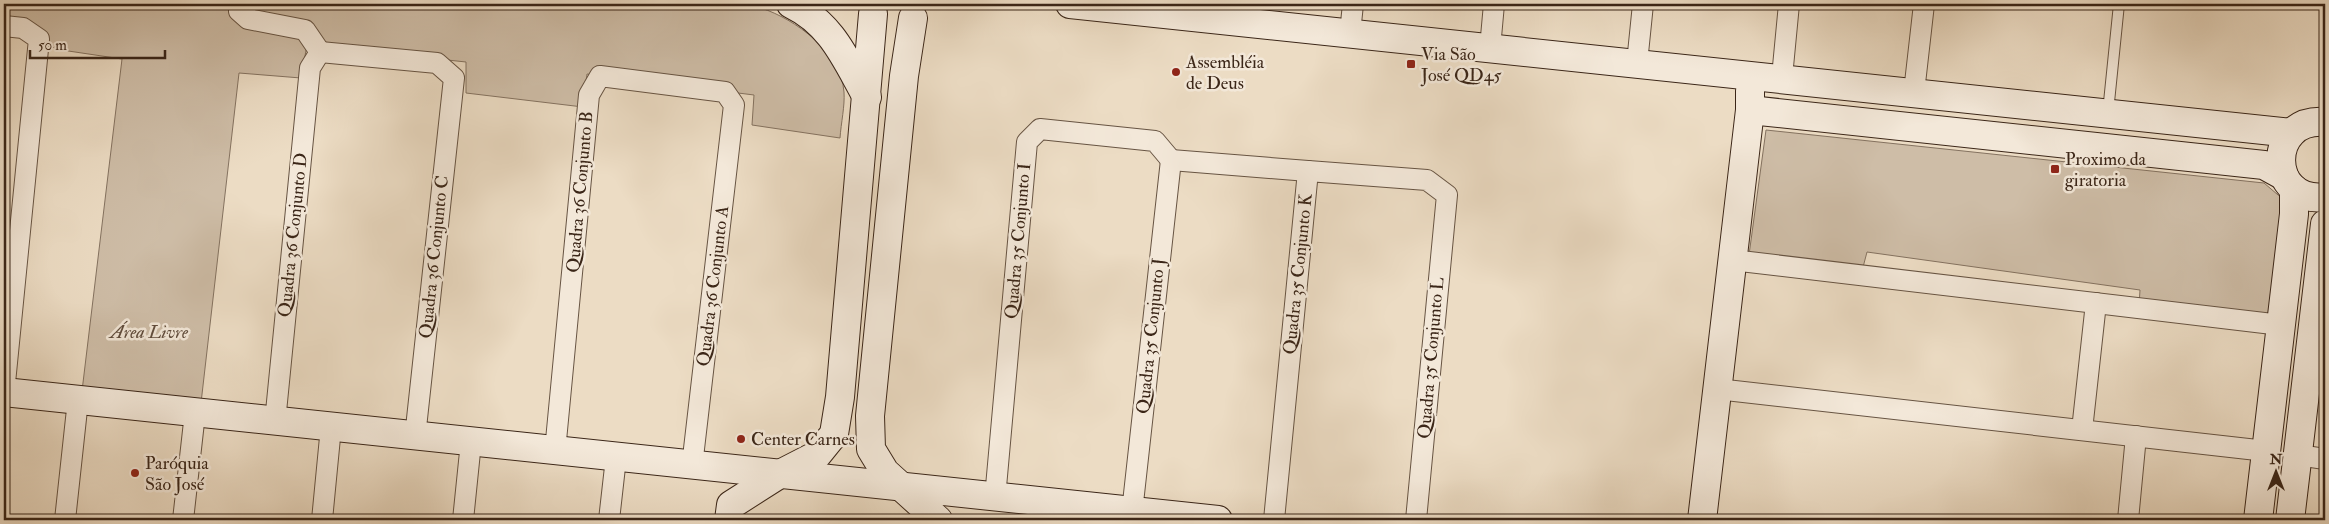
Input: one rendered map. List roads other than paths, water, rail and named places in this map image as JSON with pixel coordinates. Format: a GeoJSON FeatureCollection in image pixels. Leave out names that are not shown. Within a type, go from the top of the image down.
{"type":"FeatureCollection","features":[{"type":"Feature","properties":{"kind":"street"},"geometry":{"type":"LineString","coordinates":[[240,4],[239,11],[248,19],[305,30],[320,52]]}},
{"type":"Feature","properties":{"kind":"street"},"geometry":{"type":"LineString","coordinates":[[791,4],[809,12],[832,36],[867,97]]}},
{"type":"Feature","properties":{"kind":"street"},"geometry":{"type":"LineString","coordinates":[[1070,4],[1203,10],[1350,32],[1490,48],[1637,62],[2291,133]]}},
{"type":"Feature","properties":{"kind":"street"},"geometry":{"type":"LineString","coordinates":[[1350,32],[1353,4]]}},
{"type":"Feature","properties":{"kind":"street"},"geometry":{"type":"LineString","coordinates":[[1490,48],[1494,4]]}},
{"type":"Feature","properties":{"kind":"street"},"geometry":{"type":"LineString","coordinates":[[1637,62],[1643,4]]}},
{"type":"Feature","properties":{"kind":"street"},"geometry":{"type":"LineString","coordinates":[[1782,78],[1789,4]]}},
{"type":"Feature","properties":{"kind":"street"},"geometry":{"type":"LineString","coordinates":[[1914,92],[1924,4]]}},
{"type":"Feature","properties":{"kind":"street"},"geometry":{"type":"LineString","coordinates":[[699,467],[727,493],[730,513],[778,475],[817,456],[834,434],[840,397],[867,97],[867,6]]}},
{"type":"Feature","properties":{"kind":"street"},"geometry":{"type":"LineString","coordinates":[[867,6],[892,23],[919,11]]}},
{"type":"Feature","properties":{"kind":"street"},"geometry":{"type":"LineString","coordinates":[[919,11],[904,76],[870,416],[872,450],[885,472],[938,520]]}},
{"type":"Feature","properties":{"kind":"street"},"geometry":{"type":"LineString","coordinates":[[4,26],[24,28],[40,39],[4,392],[987,497],[1076,513],[1132,512],[1218,520]]}},
{"type":"Feature","properties":{"kind":"street","name":"Quadra 36 Conjunto C"},"geometry":{"type":"LineString","coordinates":[[320,52],[437,63],[454,78],[415,437]]}},
{"type":"Feature","properties":{"kind":"street","name":"Quadra 36 Conjunto D"},"geometry":{"type":"LineString","coordinates":[[275,422],[310,68],[320,52]]}},
{"type":"Feature","properties":{"kind":"street"},"geometry":{"type":"LineString","coordinates":[[1702,520],[1750,110],[1750,74]]}},
{"type":"Feature","properties":{"kind":"street","name":"Quadra 36 Conjunto B"},"geometry":{"type":"LineString","coordinates":[[555,451],[590,95],[600,76],[724,92],[734,105]]}},
{"type":"Feature","properties":{"kind":"street","name":"Quadra 36 Conjunto A"},"geometry":{"type":"LineString","coordinates":[[699,467],[734,105]]}},
{"type":"Feature","properties":{"kind":"street"},"geometry":{"type":"LineString","coordinates":[[1750,110],[2264,165],[2313,198],[2325,197]]}},
{"type":"Feature","properties":{"kind":"street"},"geometry":{"type":"LineString","coordinates":[[2258,520],[2294,214],[2289,182],[2280,165],[2281,153],[2291,133],[2301,126],[2312,122],[2325,122]]}},
{"type":"Feature","properties":{"kind":"street","name":"Quadra 35 Conjunto I"},"geometry":{"type":"LineString","coordinates":[[987,497],[1027,142],[1040,129],[1155,141],[1171,160]]}},
{"type":"Feature","properties":{"kind":"street"},"geometry":{"type":"LineString","coordinates":[[1171,160],[1308,171]]}},
{"type":"Feature","properties":{"kind":"street","name":"Quadra 35 Conjunto J"},"geometry":{"type":"LineString","coordinates":[[1132,512],[1171,160]]}},
{"type":"Feature","properties":{"kind":"street","name":"Quadra 35 Conjunto K"},"geometry":{"type":"LineString","coordinates":[[1274,520],[1308,171],[1427,180],[1447,195]]}},
{"type":"Feature","properties":{"kind":"street","name":"Quadra 35 Conjunto L"},"geometry":{"type":"LineString","coordinates":[[1416,520],[1447,195]]}},
{"type":"Feature","properties":{"kind":"street"},"geometry":{"type":"LineString","coordinates":[[2290,520],[2325,224]]}},
{"type":"Feature","properties":{"kind":"street"},"geometry":{"type":"LineString","coordinates":[[1732,260],[2281,325]]}},
{"type":"Feature","properties":{"kind":"street"},"geometry":{"type":"LineString","coordinates":[[2082,430],[2096,303]]}},
{"type":"Feature","properties":{"kind":"street"},"geometry":{"type":"LineString","coordinates":[[848,312],[880,317]]}},
{"type":"Feature","properties":{"kind":"street"},"geometry":{"type":"LineString","coordinates":[[1717,389],[2266,451]]}},
{"type":"Feature","properties":{"kind":"street"},"geometry":{"type":"LineString","coordinates":[[65,520],[78,400]]}},
{"type":"Feature","properties":{"kind":"street"},"geometry":{"type":"LineString","coordinates":[[183,520],[195,413]]}},
{"type":"Feature","properties":{"kind":"street"},"geometry":{"type":"LineString","coordinates":[[322,520],[331,427]]}},
{"type":"Feature","properties":{"kind":"street"},"geometry":{"type":"LineString","coordinates":[[2128,520],[2136,436]]}},
{"type":"Feature","properties":{"kind":"street"},"geometry":{"type":"LineString","coordinates":[[463,520],[471,442]]}},
{"type":"Feature","properties":{"kind":"street"},"geometry":{"type":"LineString","coordinates":[[2298,455],[2325,458]]}},
{"type":"Feature","properties":{"kind":"street"},"geometry":{"type":"LineString","coordinates":[[609,520],[616,458]]}},
{"type":"Feature","properties":{"kind":"street"},"geometry":{"type":"LineString","coordinates":[[949,520],[987,497]]}},
{"type":"Feature","properties":{"kind":"lane"},"geometry":{"type":"LineString","coordinates":[[2108,113],[2119,4]]}},
{"type":"Feature","properties":{"kind":"place","name":"Via São José QD45"},"geometry":{"type":"Point","coordinates":[1411,64]}},
{"type":"Feature","properties":{"kind":"place","name":"Assembléia de Deus"},"geometry":{"type":"Point","coordinates":[1176,72]}},
{"type":"Feature","properties":{"kind":"place","name":"Proximo da giratoria"},"geometry":{"type":"Point","coordinates":[2055,169]}},
{"type":"Feature","properties":{"kind":"place","name":"Center Carnes"},"geometry":{"type":"Point","coordinates":[741,439]}},
{"type":"Feature","properties":{"kind":"place","name":"Paróquia São José"},"geometry":{"type":"Point","coordinates":[135,473]}},
{"type":"Feature","properties":{"kind":"park label","name":"Área Livre"},"geometry":{"type":"Point","coordinates":[149,332]}}]}
